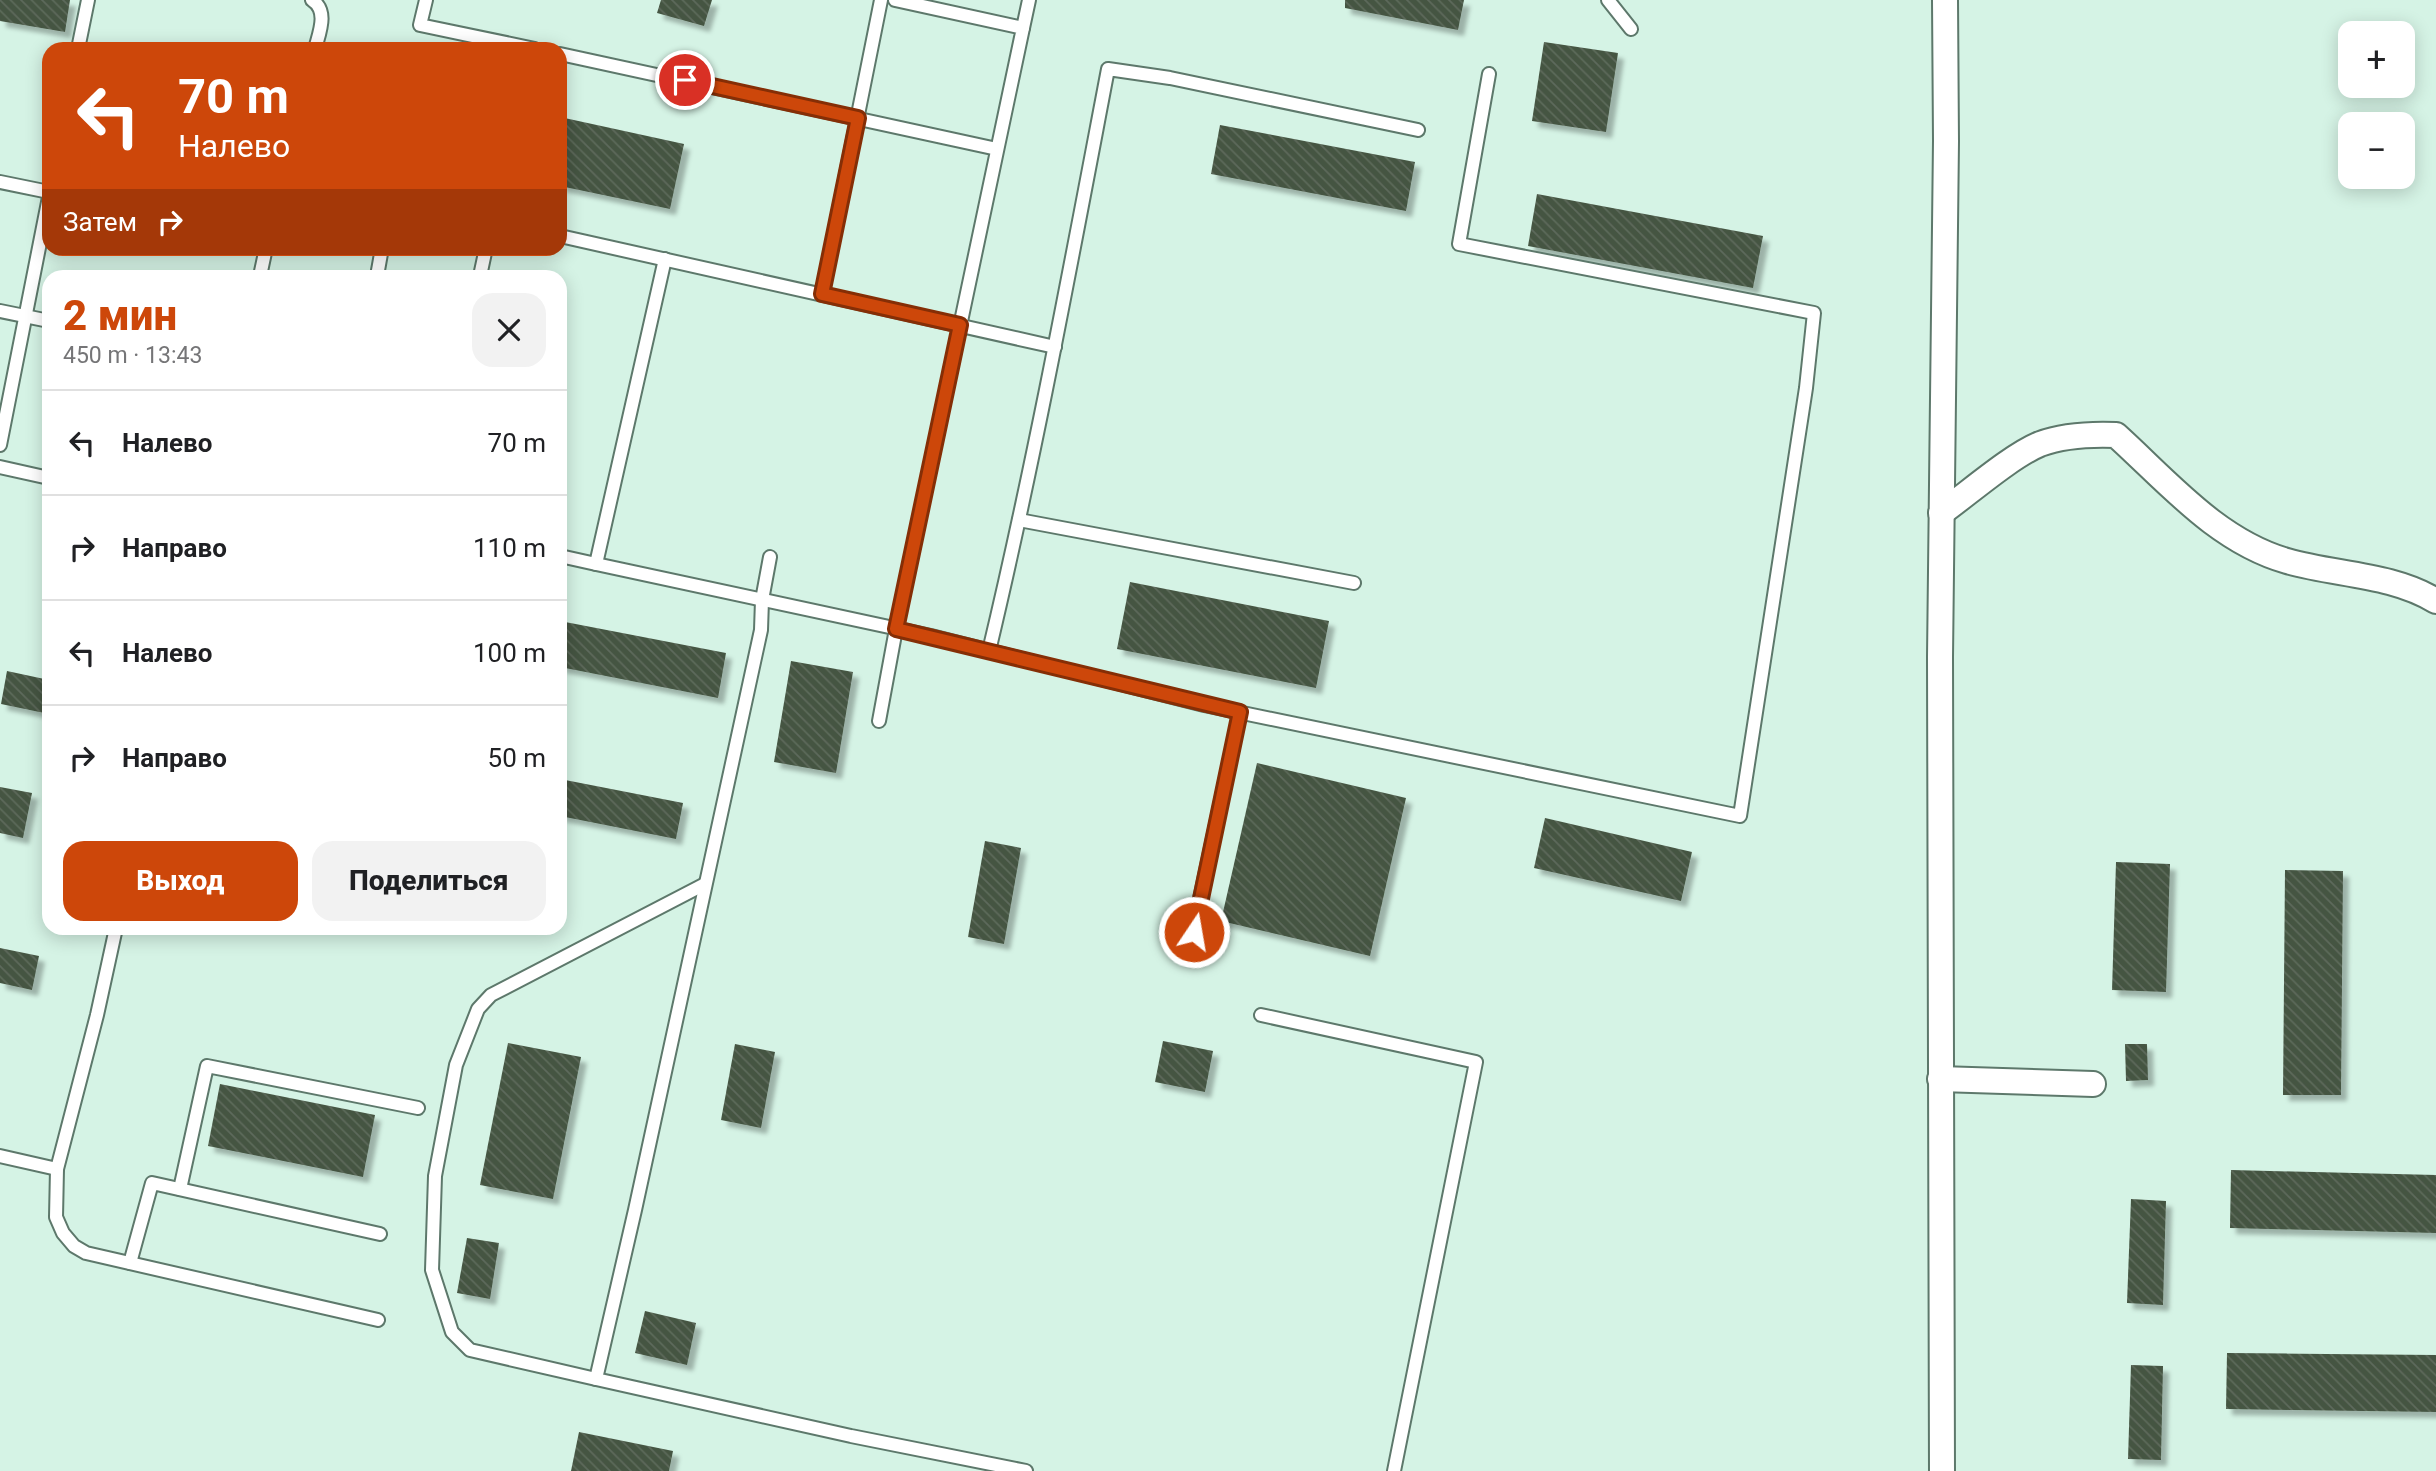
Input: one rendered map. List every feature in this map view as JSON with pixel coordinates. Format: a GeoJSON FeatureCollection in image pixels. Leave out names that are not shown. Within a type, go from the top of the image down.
{"type":"FeatureCollection","features":[{"type":"Feature","properties":{"kind":"street"},"geometry":{"type":"LineString","coordinates":[[1942,1471],[1941,513],[1945,0]]}},
{"type":"Feature","properties":{"kind":"street"},"geometry":{"type":"LineString","coordinates":[[1941,513],[2038,445],[2092,434],[2116,435],[2188,503],[2244,545],[2286,561],[2383,581],[2436,601]]}},
{"type":"Feature","properties":{"kind":"street"},"geometry":{"type":"LineString","coordinates":[[1940,1079],[2093,1084]]}},
{"type":"Feature","properties":{"kind":"lane"},"geometry":{"type":"LineString","coordinates":[[79,42],[88,0]]}},
{"type":"Feature","properties":{"kind":"lane"},"geometry":{"type":"LineString","coordinates":[[312,0],[318,4],[322,18],[317,42]]}},
{"type":"Feature","properties":{"kind":"lane"},"geometry":{"type":"LineString","coordinates":[[426,0],[421,25],[502,42]]}},
{"type":"Feature","properties":{"kind":"lane"},"geometry":{"type":"LineString","coordinates":[[822,294],[881,0]]}},
{"type":"Feature","properties":{"kind":"lane"},"geometry":{"type":"LineString","coordinates":[[895,0],[1023,28]]}},
{"type":"Feature","properties":{"kind":"lane"},"geometry":{"type":"LineString","coordinates":[[879,721],[1029,0]]}},
{"type":"Feature","properties":{"kind":"lane"},"geometry":{"type":"LineString","coordinates":[[1608,0],[1631,29]]}},
{"type":"Feature","properties":{"kind":"lane"},"geometry":{"type":"LineString","coordinates":[[567,56],[997,149]]}},
{"type":"Feature","properties":{"kind":"lane"},"geometry":{"type":"LineString","coordinates":[[989,650],[1055,347],[1108,69],[1170,78],[1418,130]]}},
{"type":"Feature","properties":{"kind":"lane"},"geometry":{"type":"LineString","coordinates":[[567,558],[989,650],[1240,712],[1740,816],[1806,388],[1814,313],[1459,244],[1489,74]]}},
{"type":"Feature","properties":{"kind":"lane"},"geometry":{"type":"LineString","coordinates":[[0,182],[42,192]]}},
{"type":"Feature","properties":{"kind":"lane"},"geometry":{"type":"LineString","coordinates":[[0,445],[42,231]]}},
{"type":"Feature","properties":{"kind":"lane"},"geometry":{"type":"LineString","coordinates":[[567,238],[1055,347]]}},
{"type":"Feature","properties":{"kind":"lane"},"geometry":{"type":"LineString","coordinates":[[596,564],[665,259]]}},
{"type":"Feature","properties":{"kind":"lane"},"geometry":{"type":"LineString","coordinates":[[0,310],[42,319]]}},
{"type":"Feature","properties":{"kind":"lane"},"geometry":{"type":"LineString","coordinates":[[0,467],[42,476]]}},
{"type":"Feature","properties":{"kind":"lane"},"geometry":{"type":"LineString","coordinates":[[1019,520],[1354,583]]}},
{"type":"Feature","properties":{"kind":"lane"},"geometry":{"type":"LineString","coordinates":[[596,1380],[761,630],[762,600],[770,556]]}},
{"type":"Feature","properties":{"kind":"lane"},"geometry":{"type":"LineString","coordinates":[[1194,932],[1240,712]]}},
{"type":"Feature","properties":{"kind":"lane"},"geometry":{"type":"LineString","coordinates":[[705,884],[491,995],[478,1009],[456,1065],[435,1175],[432,1270],[452,1332],[470,1350],[838,1433],[1026,1471]]}},
{"type":"Feature","properties":{"kind":"lane"},"geometry":{"type":"LineString","coordinates":[[114,935],[97,1015],[57,1169],[56,1217],[63,1233],[86,1254],[378,1320]]}},
{"type":"Feature","properties":{"kind":"lane"},"geometry":{"type":"LineString","coordinates":[[1261,1015],[1476,1062],[1394,1471]]}},
{"type":"Feature","properties":{"kind":"lane"},"geometry":{"type":"LineString","coordinates":[[180,1189],[207,1066],[418,1108]]}},
{"type":"Feature","properties":{"kind":"lane"},"geometry":{"type":"LineString","coordinates":[[0,1156],[57,1169]]}},
{"type":"Feature","properties":{"kind":"lane"},"geometry":{"type":"LineString","coordinates":[[130,1263],[152,1183],[380,1234]]}},
{"type":"Feature","properties":{"kind":"building"},"geometry":{"type":"Polygon","coordinates":[[[0,0],[70,0],[65,32],[0,21],[0,0]]]}},
{"type":"Feature","properties":{"kind":"building"},"geometry":{"type":"Polygon","coordinates":[[[661,0],[712,0],[704,26],[657,13],[661,0]]]}},
{"type":"Feature","properties":{"kind":"building"},"geometry":{"type":"Polygon","coordinates":[[[1345,0],[1464,0],[1458,30],[1345,8],[1345,0]]]}},
{"type":"Feature","properties":{"kind":"building"},"geometry":{"type":"Polygon","coordinates":[[[1544,42],[1618,53],[1606,132],[1532,121],[1544,42]]]}},
{"type":"Feature","properties":{"kind":"building"},"geometry":{"type":"Polygon","coordinates":[[[567,119],[684,144],[670,209],[567,187],[567,119]]]}},
{"type":"Feature","properties":{"kind":"building"},"geometry":{"type":"Polygon","coordinates":[[[1220,125],[1415,162],[1406,211],[1211,174],[1220,125]]]}},
{"type":"Feature","properties":{"kind":"building"},"geometry":{"type":"Polygon","coordinates":[[[1537,194],[1763,236],[1753,288],[1528,246],[1537,194]]]}},
{"type":"Feature","properties":{"kind":"building"},"geometry":{"type":"Polygon","coordinates":[[[1130,582],[1329,621],[1316,688],[1117,649],[1130,582]]]}},
{"type":"Feature","properties":{"kind":"building"},"geometry":{"type":"Polygon","coordinates":[[[567,622],[726,653],[718,698],[567,668],[567,622]]]}},
{"type":"Feature","properties":{"kind":"building"},"geometry":{"type":"Polygon","coordinates":[[[791,661],[853,672],[836,773],[774,762],[791,661]]]}},
{"type":"Feature","properties":{"kind":"building"},"geometry":{"type":"Polygon","coordinates":[[[7,671],[42,678],[42,713],[1,704],[7,671]]]}},
{"type":"Feature","properties":{"kind":"building"},"geometry":{"type":"Polygon","coordinates":[[[1257,763],[1406,798],[1370,956],[1221,921],[1257,763]]]}},
{"type":"Feature","properties":{"kind":"building"},"geometry":{"type":"Polygon","coordinates":[[[567,780],[683,803],[676,839],[567,817],[567,780]]]}},
{"type":"Feature","properties":{"kind":"building"},"geometry":{"type":"Polygon","coordinates":[[[0,787],[32,793],[23,838],[0,833],[0,787]]]}},
{"type":"Feature","properties":{"kind":"building"},"geometry":{"type":"Polygon","coordinates":[[[1545,818],[1692,852],[1681,901],[1534,868],[1545,818]]]}},
{"type":"Feature","properties":{"kind":"building"},"geometry":{"type":"Polygon","coordinates":[[[985,841],[1021,848],[1004,944],[968,937],[985,841]]]}},
{"type":"Feature","properties":{"kind":"building"},"geometry":{"type":"Polygon","coordinates":[[[2116,862],[2170,864],[2166,992],[2112,990],[2116,862]]]}},
{"type":"Feature","properties":{"kind":"building"},"geometry":{"type":"Polygon","coordinates":[[[2285,870],[2343,871],[2341,1095],[2283,1095],[2285,870]]]}},
{"type":"Feature","properties":{"kind":"building"},"geometry":{"type":"Polygon","coordinates":[[[0,948],[39,956],[32,990],[0,983],[0,948]]]}},
{"type":"Feature","properties":{"kind":"building"},"geometry":{"type":"Polygon","coordinates":[[[1163,1041],[1213,1051],[1205,1092],[1155,1082],[1163,1041]]]}},
{"type":"Feature","properties":{"kind":"building"},"geometry":{"type":"Polygon","coordinates":[[[508,1043],[581,1057],[553,1199],[480,1185],[508,1043]]]}},
{"type":"Feature","properties":{"kind":"building"},"geometry":{"type":"Polygon","coordinates":[[[735,1044],[775,1052],[761,1128],[721,1120],[735,1044]]]}},
{"type":"Feature","properties":{"kind":"building"},"geometry":{"type":"Polygon","coordinates":[[[2125,1044],[2147,1044],[2148,1080],[2126,1081],[2125,1044]]]}},
{"type":"Feature","properties":{"kind":"building"},"geometry":{"type":"Polygon","coordinates":[[[220,1084],[375,1115],[363,1177],[208,1146],[220,1084]]]}},
{"type":"Feature","properties":{"kind":"building"},"geometry":{"type":"Polygon","coordinates":[[[2231,1170],[2436,1175],[2436,1233],[2230,1228],[2231,1170]]]}},
{"type":"Feature","properties":{"kind":"building"},"geometry":{"type":"Polygon","coordinates":[[[2131,1199],[2166,1201],[2163,1305],[2127,1303],[2131,1199]]]}},
{"type":"Feature","properties":{"kind":"building"},"geometry":{"type":"Polygon","coordinates":[[[467,1238],[499,1243],[490,1299],[457,1293],[467,1238]]]}},
{"type":"Feature","properties":{"kind":"building"},"geometry":{"type":"Polygon","coordinates":[[[645,1311],[696,1323],[687,1365],[635,1353],[645,1311]]]}},
{"type":"Feature","properties":{"kind":"building"},"geometry":{"type":"Polygon","coordinates":[[[2227,1353],[2436,1355],[2436,1412],[2226,1409],[2227,1353]]]}},
{"type":"Feature","properties":{"kind":"building"},"geometry":{"type":"Polygon","coordinates":[[[2131,1365],[2163,1366],[2161,1460],[2128,1459],[2131,1365]]]}},
{"type":"Feature","properties":{"kind":"building"},"geometry":{"type":"Polygon","coordinates":[[[579,1432],[673,1451],[669,1471],[571,1471],[579,1432]]]}},
{"type":"Feature","properties":{"kind":"route"},"geometry":{"type":"LineString","coordinates":[[685,80],[858,118],[822,294],[960,325],[896,629],[1240,712],[1194,932]]}}]}
